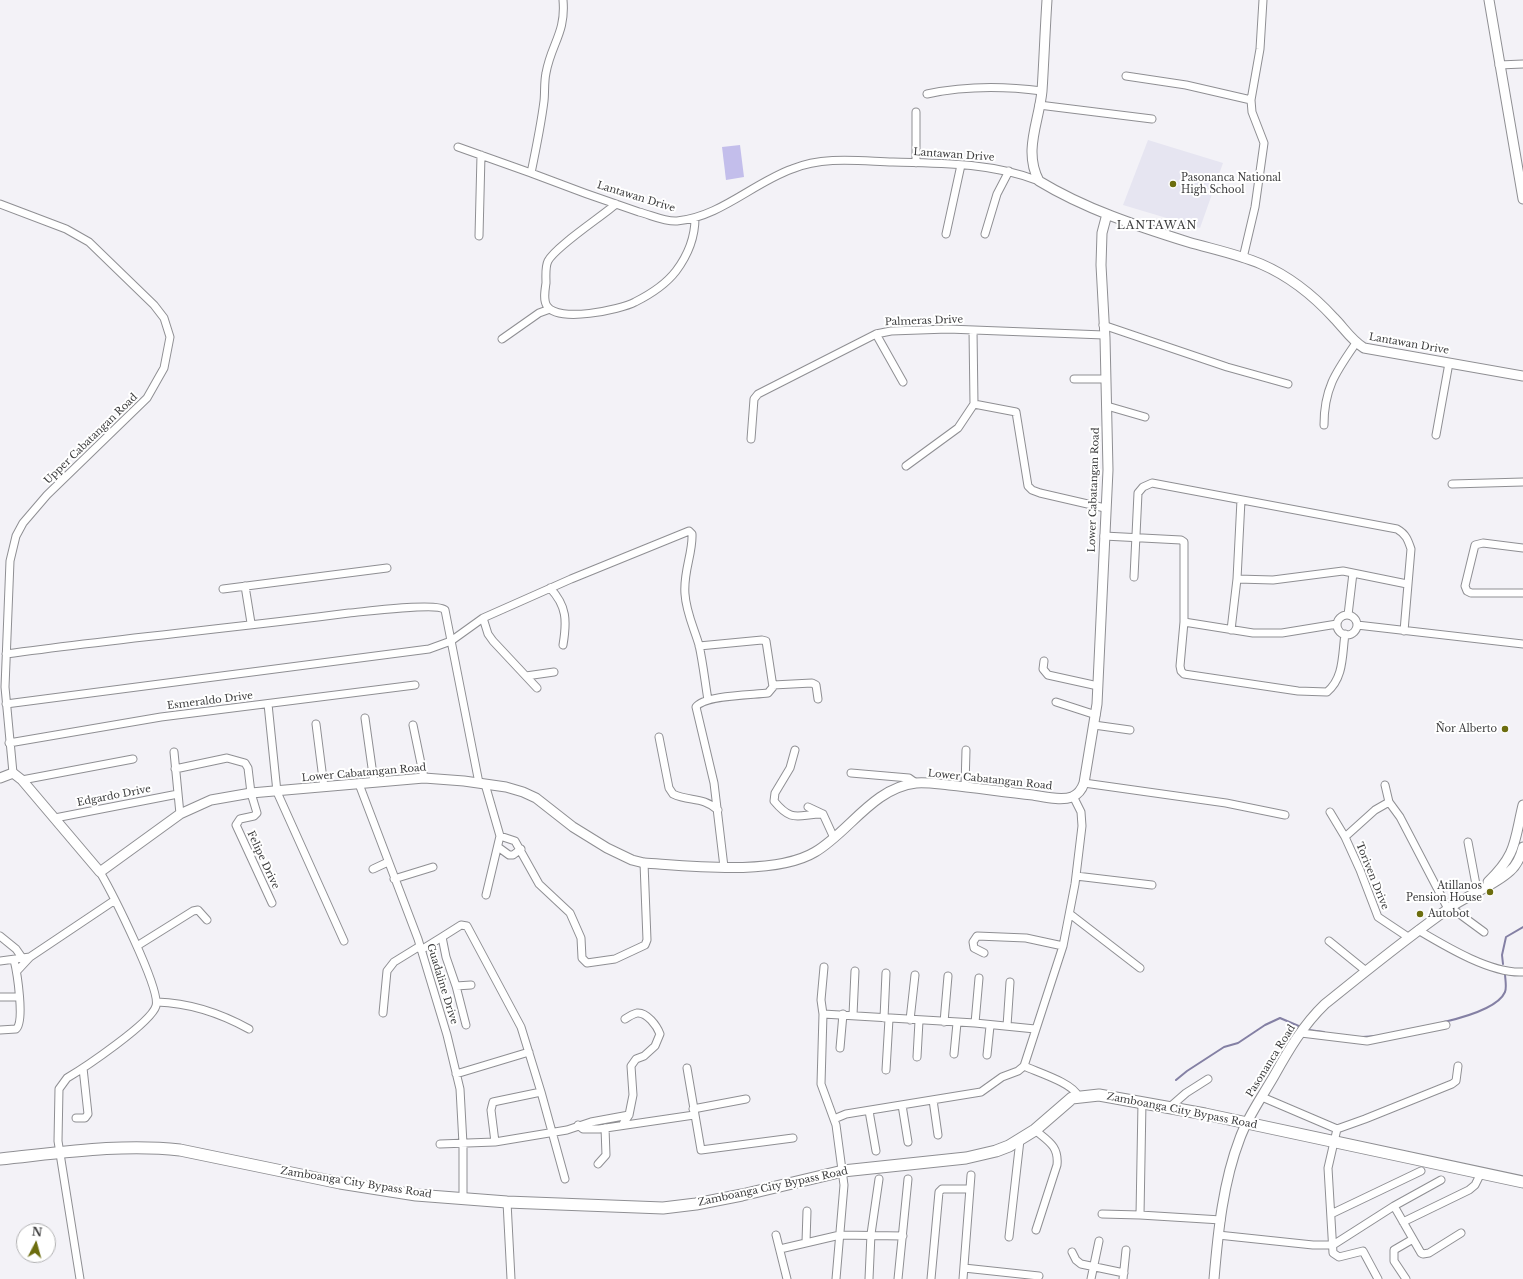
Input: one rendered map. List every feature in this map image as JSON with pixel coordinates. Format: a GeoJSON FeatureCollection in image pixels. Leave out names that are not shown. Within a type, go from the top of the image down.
{"type":"FeatureCollection","features":[{"type":"Feature","properties":{"kind":"main road","name":"Zamboanga City Bypass Road"},"geometry":{"type":"LineString","coordinates":[[0,1159],[59,1153],[161,1147],[188,1151],[340,1183],[416,1195],[507,1202],[663,1208],[727,1198],[843,1171],[972,1156],[996,1151],[1020,1140],[1035,1130],[1066,1102],[1078,1096],[1099,1095],[1246,1122],[1523,1182]]}},
{"type":"Feature","properties":{"kind":"street"},"geometry":{"type":"LineString","coordinates":[[531,173],[542,113],[547,69],[564,20],[564,0]]}},
{"type":"Feature","properties":{"kind":"street"},"geometry":{"type":"LineString","coordinates":[[1039,181],[1035,173],[1031,156],[1032,139],[1042,91],[1047,0]]}},
{"type":"Feature","properties":{"kind":"street"},"geometry":{"type":"LineString","coordinates":[[1243,258],[1255,207],[1264,144],[1252,112],[1251,100],[1260,49],[1263,0]]}},
{"type":"Feature","properties":{"kind":"street"},"geometry":{"type":"LineString","coordinates":[[1489,0],[1498,65],[1522,193]]}},
{"type":"Feature","properties":{"kind":"street"},"geometry":{"type":"LineString","coordinates":[[1498,65],[1523,64]]}},
{"type":"Feature","properties":{"kind":"street"},"geometry":{"type":"LineString","coordinates":[[1126,76],[1186,85],[1251,100]]}},
{"type":"Feature","properties":{"kind":"street"},"geometry":{"type":"LineString","coordinates":[[927,94],[954,90],[1013,88],[1042,91]]}},
{"type":"Feature","properties":{"kind":"street"},"geometry":{"type":"LineString","coordinates":[[1039,105],[1152,119]]}},
{"type":"Feature","properties":{"kind":"street"},"geometry":{"type":"LineString","coordinates":[[916,112],[916,163]]}},
{"type":"Feature","properties":{"kind":"street","name":"Lantawan Drive"},"geometry":{"type":"LineString","coordinates":[[458,147],[616,204],[662,219],[675,221],[695,218],[722,206],[791,169],[822,161],[849,160],[961,165],[1009,171],[1039,181],[1074,200],[1107,214],[1154,231],[1243,258],[1290,279],[1304,289],[1335,318],[1356,343],[1364,348],[1523,376]]}},
{"type":"Feature","properties":{"kind":"street"},"geometry":{"type":"LineString","coordinates":[[480,236],[481,155]]}},
{"type":"Feature","properties":{"kind":"street"},"geometry":{"type":"LineString","coordinates":[[946,234],[961,165]]}},
{"type":"Feature","properties":{"kind":"street"},"geometry":{"type":"LineString","coordinates":[[985,234],[997,194],[1009,171]]}},
{"type":"Feature","properties":{"kind":"street","name":"Upper Cabatangan Road"},"geometry":{"type":"LineString","coordinates":[[0,204],[66,229],[89,242],[154,306],[164,318],[170,337],[164,368],[147,398],[47,495],[33,511],[16,536],[10,561],[6,654],[6,704],[9,743],[14,773]]}},
{"type":"Feature","properties":{"kind":"street"},"geometry":{"type":"LineString","coordinates":[[616,204],[561,247],[548,261],[545,303],[550,309],[568,316],[584,315],[627,305],[645,297],[676,272],[690,247],[695,232],[695,218]]}},
{"type":"Feature","properties":{"kind":"street","name":"Lower Cabatangan Road"},"geometry":{"type":"LineString","coordinates":[[1084,783],[1095,720],[1098,686],[1105,508],[1108,470],[1101,245],[1107,214]]}},
{"type":"Feature","properties":{"kind":"street"},"geometry":{"type":"LineString","coordinates":[[502,339],[539,313],[550,309]]}},
{"type":"Feature","properties":{"kind":"street"},"geometry":{"type":"LineString","coordinates":[[1103,325],[1202,359],[1288,384]]}},
{"type":"Feature","properties":{"kind":"street"},"geometry":{"type":"LineString","coordinates":[[906,466],[958,428],[974,404],[972,330]]}},
{"type":"Feature","properties":{"kind":"street","name":"Palmeras Drive"},"geometry":{"type":"LineString","coordinates":[[751,439],[754,399],[758,394],[876,334],[891,331],[972,330],[1030,334],[1104,335]]}},
{"type":"Feature","properties":{"kind":"street"},"geometry":{"type":"LineString","coordinates":[[876,334],[903,382]]}},
{"type":"Feature","properties":{"kind":"street"},"geometry":{"type":"LineString","coordinates":[[1324,425],[1324,408],[1333,376],[1356,343]]}},
{"type":"Feature","properties":{"kind":"street"},"geometry":{"type":"LineString","coordinates":[[1436,435],[1449,362]]}},
{"type":"Feature","properties":{"kind":"street"},"geometry":{"type":"LineString","coordinates":[[1074,379],[1106,379]]}},
{"type":"Feature","properties":{"kind":"street"},"geometry":{"type":"LineString","coordinates":[[974,404],[1016,412],[1028,486],[1032,490],[1105,508]]}},
{"type":"Feature","properties":{"kind":"street"},"geometry":{"type":"LineString","coordinates":[[1107,406],[1145,417]]}},
{"type":"Feature","properties":{"kind":"street"},"geometry":{"type":"LineString","coordinates":[[1452,484],[1523,482]]}},
{"type":"Feature","properties":{"kind":"street"},"geometry":{"type":"LineString","coordinates":[[1134,577],[1138,493],[1143,487],[1152,483],[1397,529],[1408,539],[1411,549],[1404,631]]}},
{"type":"Feature","properties":{"kind":"street"},"geometry":{"type":"LineString","coordinates":[[1232,630],[1237,579],[1241,500]]}},
{"type":"Feature","properties":{"kind":"street"},"geometry":{"type":"LineString","coordinates":[[6,704],[429,649],[451,640],[483,618],[550,588],[689,531],[692,534],[692,540],[685,576],[685,597],[699,646],[708,700]]}},
{"type":"Feature","properties":{"kind":"street"},"geometry":{"type":"LineString","coordinates":[[1104,536],[1182,540],[1184,542],[1184,622],[1180,666],[1181,671],[1184,674],[1317,693],[1327,692],[1335,686],[1339,678],[1345,634]]}},
{"type":"Feature","properties":{"kind":"street"},"geometry":{"type":"LineString","coordinates":[[1523,548],[1483,543],[1475,545],[1465,586],[1467,591],[1471,593],[1523,593]]}},
{"type":"Feature","properties":{"kind":"street"},"geometry":{"type":"LineString","coordinates":[[223,589],[387,568]]}},
{"type":"Feature","properties":{"kind":"street"},"geometry":{"type":"LineString","coordinates":[[1237,579],[1273,580],[1332,572],[1353,573],[1407,584]]}},
{"type":"Feature","properties":{"kind":"street"},"geometry":{"type":"LineString","coordinates":[[1348,615],[1353,573]]}},
{"type":"Feature","properties":{"kind":"street"},"geometry":{"type":"LineString","coordinates":[[245,586],[251,624]]}},
{"type":"Feature","properties":{"kind":"street"},"geometry":{"type":"LineString","coordinates":[[550,588],[559,597],[565,612],[563,645]]}},
{"type":"Feature","properties":{"kind":"street"},"geometry":{"type":"LineString","coordinates":[[6,654],[251,624],[392,609],[436,606],[445,610],[482,783],[500,836],[486,895]]}},
{"type":"Feature","properties":{"kind":"street"},"geometry":{"type":"LineString","coordinates":[[1184,622],[1253,633],[1282,633],[1337,624],[1342,616],[1348,615],[1356,620],[1357,625],[1354,631],[1345,634],[1340,632],[1337,624]]}},
{"type":"Feature","properties":{"kind":"street"},"geometry":{"type":"LineString","coordinates":[[483,618],[488,634],[493,641],[537,688]]}},
{"type":"Feature","properties":{"kind":"street"},"geometry":{"type":"LineString","coordinates":[[1357,625],[1523,644]]}},
{"type":"Feature","properties":{"kind":"street"},"geometry":{"type":"LineString","coordinates":[[699,646],[762,640],[766,641],[773,685],[768,693],[708,700],[698,704],[696,710],[714,783],[724,867]]}},
{"type":"Feature","properties":{"kind":"street"},"geometry":{"type":"LineString","coordinates":[[1044,661],[1043,670],[1048,675],[1098,686]]}},
{"type":"Feature","properties":{"kind":"street"},"geometry":{"type":"LineString","coordinates":[[526,676],[554,672]]}},
{"type":"Feature","properties":{"kind":"street"},"geometry":{"type":"LineString","coordinates":[[773,685],[812,683],[816,686],[818,699]]}},
{"type":"Feature","properties":{"kind":"street","name":"Esmeraldo Drive"},"geometry":{"type":"LineString","coordinates":[[9,743],[161,717],[415,685]]}},
{"type":"Feature","properties":{"kind":"street"},"geometry":{"type":"LineString","coordinates":[[1056,702],[1095,720],[1130,730]]}},
{"type":"Feature","properties":{"kind":"street"},"geometry":{"type":"LineString","coordinates":[[268,704],[277,792],[344,941]]}},
{"type":"Feature","properties":{"kind":"street"},"geometry":{"type":"LineString","coordinates":[[365,718],[374,782]]}},
{"type":"Feature","properties":{"kind":"street"},"geometry":{"type":"LineString","coordinates":[[316,724],[324,788]]}},
{"type":"Feature","properties":{"kind":"street"},"geometry":{"type":"LineString","coordinates":[[413,725],[424,778]]}},
{"type":"Feature","properties":{"kind":"street"},"geometry":{"type":"LineString","coordinates":[[659,737],[669,788],[673,794],[680,798],[703,800],[718,810]]}},
{"type":"Feature","properties":{"kind":"street"},"geometry":{"type":"LineString","coordinates":[[795,750],[790,768],[774,793],[774,801],[790,816],[795,817],[823,814]]}},
{"type":"Feature","properties":{"kind":"street"},"geometry":{"type":"LineString","coordinates":[[965,787],[966,750]]}},
{"type":"Feature","properties":{"kind":"street"},"geometry":{"type":"LineString","coordinates":[[174,752],[180,814]]}},
{"type":"Feature","properties":{"kind":"street"},"geometry":{"type":"LineString","coordinates":[[175,769],[227,758],[239,760],[245,763],[248,768],[251,793]]}},
{"type":"Feature","properties":{"kind":"street"},"geometry":{"type":"LineString","coordinates":[[22,780],[134,759]]}},
{"type":"Feature","properties":{"kind":"street"},"geometry":{"type":"LineString","coordinates":[[0,778],[14,773],[22,780],[100,872],[137,946],[151,980],[157,1002],[154,1010],[134,1031],[67,1078],[59,1089],[59,1153],[80,1279]]}},
{"type":"Feature","properties":{"kind":"street"},"geometry":{"type":"LineString","coordinates":[[851,773],[909,778],[916,783]]}},
{"type":"Feature","properties":{"kind":"street","name":"Lower Cabatangan Road"},"geometry":{"type":"LineString","coordinates":[[100,872],[180,814],[211,800],[251,793],[324,788],[424,778],[482,783],[517,790],[536,798],[573,827],[607,848],[632,860],[644,863],[724,867],[773,865],[789,862],[815,853],[877,799],[890,791],[916,783],[1058,798],[1073,796]]}},
{"type":"Feature","properties":{"kind":"street"},"geometry":{"type":"LineString","coordinates":[[834,1119],[846,1114],[981,1092],[1002,1077],[1018,1071],[1024,1066],[1063,946],[1070,914],[1076,876],[1082,816],[1073,796],[1078,793],[1084,783],[1226,803],[1285,815]]}},
{"type":"Feature","properties":{"kind":"street","name":"Guadaline Drive"},"geometry":{"type":"LineString","coordinates":[[359,784],[420,948],[446,1034],[460,1089],[464,1144],[463,1199]]}},
{"type":"Feature","properties":{"kind":"street"},"geometry":{"type":"LineString","coordinates":[[1385,785],[1389,802],[1400,817],[1449,908],[1484,932]]}},
{"type":"Feature","properties":{"kind":"street","name":"Felipe Drive"},"geometry":{"type":"LineString","coordinates":[[251,793],[257,813],[254,816],[240,819],[236,825],[272,902]]}},
{"type":"Feature","properties":{"kind":"street","name":"Edgardo Drive"},"geometry":{"type":"LineString","coordinates":[[55,818],[178,794]]}},
{"type":"Feature","properties":{"kind":"street"},"geometry":{"type":"LineString","coordinates":[[1345,837],[1375,810],[1389,802]]}},
{"type":"Feature","properties":{"kind":"street","name":"Pasonanca Road"},"geometry":{"type":"LineString","coordinates":[[1480,889],[1505,864],[1513,850],[1523,805]]}},
{"type":"Feature","properties":{"kind":"street"},"geometry":{"type":"LineString","coordinates":[[808,807],[823,814],[834,838]]}},
{"type":"Feature","properties":{"kind":"street","name":"Toriven Drive"},"geometry":{"type":"LineString","coordinates":[[1330,812],[1345,837],[1360,870],[1378,917],[1408,937]]}},
{"type":"Feature","properties":{"kind":"street"},"geometry":{"type":"LineString","coordinates":[[500,836],[515,841],[522,849],[539,884],[570,914],[581,938],[582,958],[587,963],[615,959],[645,944],[647,940],[644,863]]}},
{"type":"Feature","properties":{"kind":"street"},"geometry":{"type":"LineString","coordinates":[[1468,842],[1480,889]]}},
{"type":"Feature","properties":{"kind":"street"},"geometry":{"type":"LineString","coordinates":[[498,847],[513,855],[522,849]]}},
{"type":"Feature","properties":{"kind":"street","name":"Pasonanca Road"},"geometry":{"type":"LineString","coordinates":[[1214,1279],[1220,1220],[1239,1138],[1246,1122],[1312,1017],[1325,1004],[1408,937],[1449,908],[1503,877],[1512,870],[1520,861],[1523,847]]}},
{"type":"Feature","properties":{"kind":"street"},"geometry":{"type":"LineString","coordinates":[[373,869],[388,862]]}},
{"type":"Feature","properties":{"kind":"street"},"geometry":{"type":"LineString","coordinates":[[394,879],[433,867]]}},
{"type":"Feature","properties":{"kind":"street"},"geometry":{"type":"LineString","coordinates":[[1076,876],[1152,885]]}},
{"type":"Feature","properties":{"kind":"street"},"geometry":{"type":"LineString","coordinates":[[0,961],[23,959],[30,956],[115,900]]}},
{"type":"Feature","properties":{"kind":"street"},"geometry":{"type":"LineString","coordinates":[[137,946],[193,911],[198,910],[207,920]]}},
{"type":"Feature","properties":{"kind":"street"},"geometry":{"type":"LineString","coordinates":[[1070,914],[1140,968]]}},
{"type":"Feature","properties":{"kind":"street"},"geometry":{"type":"LineString","coordinates":[[383,1013],[387,971],[390,966],[461,925],[468,928],[521,1027],[565,1179]]}},
{"type":"Feature","properties":{"kind":"street"},"geometry":{"type":"LineString","coordinates":[[1418,930],[1446,947],[1502,971],[1523,972]]}},
{"type":"Feature","properties":{"kind":"street"},"geometry":{"type":"LineString","coordinates":[[0,936],[16,949],[23,959]]}},
{"type":"Feature","properties":{"kind":"street"},"geometry":{"type":"LineString","coordinates":[[984,953],[974,948],[973,942],[977,936],[1026,938],[1063,946]]}},
{"type":"Feature","properties":{"kind":"street"},"geometry":{"type":"LineString","coordinates":[[442,937],[446,957],[456,986],[466,1025]]}},
{"type":"Feature","properties":{"kind":"street"},"geometry":{"type":"LineString","coordinates":[[1329,941],[1366,971]]}},
{"type":"Feature","properties":{"kind":"street"},"geometry":{"type":"LineString","coordinates":[[16,971],[30,956]]}},
{"type":"Feature","properties":{"kind":"street"},"geometry":{"type":"LineString","coordinates":[[0,1030],[14,1030],[18,1028],[19,997],[14,960]]}},
{"type":"Feature","properties":{"kind":"street"},"geometry":{"type":"LineString","coordinates":[[824,967],[821,1000],[823,1014],[821,1084],[834,1119],[844,1184],[836,1279]]}},
{"type":"Feature","properties":{"kind":"street"},"geometry":{"type":"LineString","coordinates":[[853,1015],[856,971]]}},
{"type":"Feature","properties":{"kind":"street"},"geometry":{"type":"LineString","coordinates":[[886,972],[886,1070]]}},
{"type":"Feature","properties":{"kind":"street"},"geometry":{"type":"LineString","coordinates":[[910,1020],[915,975]]}},
{"type":"Feature","properties":{"kind":"street"},"geometry":{"type":"LineString","coordinates":[[944,1022],[948,976]]}},
{"type":"Feature","properties":{"kind":"street"},"geometry":{"type":"LineString","coordinates":[[975,1023],[979,978]]}},
{"type":"Feature","properties":{"kind":"street"},"geometry":{"type":"LineString","coordinates":[[1006,1026],[1010,982]]}},
{"type":"Feature","properties":{"kind":"street"},"geometry":{"type":"LineString","coordinates":[[456,986],[471,985]]}},
{"type":"Feature","properties":{"kind":"street"},"geometry":{"type":"LineString","coordinates":[[0,997],[19,997]]}},
{"type":"Feature","properties":{"kind":"street"},"geometry":{"type":"LineString","coordinates":[[157,1002],[177,1003],[203,1009],[249,1029]]}},
{"type":"Feature","properties":{"kind":"street"},"geometry":{"type":"LineString","coordinates":[[623,1124],[629,1115],[633,1095],[631,1066],[636,1059],[644,1056],[655,1046],[659,1040],[660,1034],[654,1023],[643,1014],[637,1013],[625,1018]]}},
{"type":"Feature","properties":{"kind":"street"},"geometry":{"type":"LineString","coordinates":[[823,1014],[843,1014],[919,1021],[975,1023],[990,1026],[1006,1026],[1035,1030]]}},
{"type":"Feature","properties":{"kind":"street"},"geometry":{"type":"LineString","coordinates":[[840,1048],[843,1014]]}},
{"type":"Feature","properties":{"kind":"street"},"geometry":{"type":"LineString","coordinates":[[917,1057],[919,1021]]}},
{"type":"Feature","properties":{"kind":"street"},"geometry":{"type":"LineString","coordinates":[[954,1054],[956,1023]]}},
{"type":"Feature","properties":{"kind":"street"},"geometry":{"type":"LineString","coordinates":[[1301,1033],[1367,1041],[1446,1025]]}},
{"type":"Feature","properties":{"kind":"street"},"geometry":{"type":"LineString","coordinates":[[987,1054],[990,1026]]}},
{"type":"Feature","properties":{"kind":"street"},"geometry":{"type":"LineString","coordinates":[[456,1074],[528,1052]]}},
{"type":"Feature","properties":{"kind":"street"},"geometry":{"type":"LineString","coordinates":[[1024,1066],[1068,1086],[1075,1091],[1078,1096]]}},
{"type":"Feature","properties":{"kind":"street"},"geometry":{"type":"LineString","coordinates":[[1262,1097],[1337,1129],[1452,1084],[1456,1080],[1458,1066]]}},
{"type":"Feature","properties":{"kind":"street"},"geometry":{"type":"LineString","coordinates":[[76,1118],[85,1118],[88,1114],[83,1068]]}},
{"type":"Feature","properties":{"kind":"street"},"geometry":{"type":"LineString","coordinates":[[687,1068],[701,1150],[793,1138]]}},
{"type":"Feature","properties":{"kind":"street"},"geometry":{"type":"LineString","coordinates":[[1170,1107],[1191,1089],[1208,1079]]}},
{"type":"Feature","properties":{"kind":"street"},"geometry":{"type":"LineString","coordinates":[[495,1142],[491,1110],[493,1102],[541,1092]]}},
{"type":"Feature","properties":{"kind":"street"},"geometry":{"type":"LineString","coordinates":[[578,1125],[586,1130],[605,1128],[694,1112],[746,1099]]}},
{"type":"Feature","properties":{"kind":"street"},"geometry":{"type":"LineString","coordinates":[[933,1100],[938,1135]]}},
{"type":"Feature","properties":{"kind":"street"},"geometry":{"type":"LineString","coordinates":[[1140,1215],[1142,1102]]}},
{"type":"Feature","properties":{"kind":"street"},"geometry":{"type":"LineString","coordinates":[[902,1105],[908,1142]]}},
{"type":"Feature","properties":{"kind":"street"},"geometry":{"type":"LineString","coordinates":[[869,1111],[876,1151]]}},
{"type":"Feature","properties":{"kind":"street"},"geometry":{"type":"LineString","coordinates":[[440,1144],[495,1142],[551,1133],[578,1125],[629,1115]]}},
{"type":"Feature","properties":{"kind":"street"},"geometry":{"type":"LineString","coordinates":[[598,1164],[606,1155],[605,1128]]}},
{"type":"Feature","properties":{"kind":"street"},"geometry":{"type":"LineString","coordinates":[[1337,1129],[1328,1168],[1333,1253],[1339,1257],[1363,1251],[1378,1279]]}},
{"type":"Feature","properties":{"kind":"street"},"geometry":{"type":"LineString","coordinates":[[1035,1130],[1056,1148],[1057,1156],[1057,1165],[1036,1230]]}},
{"type":"Feature","properties":{"kind":"street"},"geometry":{"type":"LineString","coordinates":[[1009,1238],[1020,1140]]}},
{"type":"Feature","properties":{"kind":"street"},"geometry":{"type":"LineString","coordinates":[[1331,1214],[1421,1171]]}},
{"type":"Feature","properties":{"kind":"street"},"geometry":{"type":"LineString","coordinates":[[1403,1222],[1469,1190],[1475,1185],[1481,1173]]}},
{"type":"Feature","properties":{"kind":"street"},"geometry":{"type":"LineString","coordinates":[[963,1279],[971,1175]]}},
{"type":"Feature","properties":{"kind":"street"},"geometry":{"type":"LineString","coordinates":[[869,1279],[872,1234],[879,1179]]}},
{"type":"Feature","properties":{"kind":"street"},"geometry":{"type":"LineString","coordinates":[[898,1279],[908,1179]]}},
{"type":"Feature","properties":{"kind":"street"},"geometry":{"type":"LineString","coordinates":[[1218,1235],[1313,1245],[1333,1245],[1394,1206],[1441,1180]]}},
{"type":"Feature","properties":{"kind":"street"},"geometry":{"type":"LineString","coordinates":[[931,1279],[939,1192],[942,1189],[970,1189]]}},
{"type":"Feature","properties":{"kind":"street"},"geometry":{"type":"LineString","coordinates":[[507,1202],[510,1279]]}},
{"type":"Feature","properties":{"kind":"street"},"geometry":{"type":"LineString","coordinates":[[1394,1206],[1421,1253],[1426,1254],[1461,1233]]}},
{"type":"Feature","properties":{"kind":"street"},"geometry":{"type":"LineString","coordinates":[[806,1242],[807,1211]]}},
{"type":"Feature","properties":{"kind":"street"},"geometry":{"type":"LineString","coordinates":[[1102,1214],[1220,1220]]}},
{"type":"Feature","properties":{"kind":"street"},"geometry":{"type":"LineString","coordinates":[[780,1249],[840,1235],[872,1234],[903,1236]]}},
{"type":"Feature","properties":{"kind":"street"},"geometry":{"type":"LineString","coordinates":[[776,1235],[787,1279]]}},
{"type":"Feature","properties":{"kind":"street"},"geometry":{"type":"LineString","coordinates":[[1406,1279],[1394,1261],[1394,1250],[1413,1239]]}},
{"type":"Feature","properties":{"kind":"street"},"geometry":{"type":"LineString","coordinates":[[1091,1279],[1099,1241]]}},
{"type":"Feature","properties":{"kind":"street"},"geometry":{"type":"LineString","coordinates":[[1072,1252],[1079,1263],[1094,1266],[1123,1276],[1126,1250]]}},
{"type":"Feature","properties":{"kind":"street"},"geometry":{"type":"LineString","coordinates":[[964,1268],[1038,1276]]}},
{"type":"Feature","properties":{"kind":"shaded area","name":"Pasonanca National High School"},"geometry":{"type":"Polygon","coordinates":[[[1148,140],[1223,163],[1200,228],[1123,205],[1148,140]]]}},
{"type":"Feature","properties":{"kind":"shaded area"},"geometry":{"type":"Polygon","coordinates":[[[740,145],[744,177],[726,180],[722,147],[740,145]]]}},
{"type":"Feature","properties":{"kind":"waterway"},"geometry":{"type":"LineString","coordinates":[[1503,964],[1502,955],[1506,937],[1523,927]]}},
{"type":"Feature","properties":{"kind":"waterway"},"geometry":{"type":"LineString","coordinates":[[1444,1022],[1478,1012],[1495,1003],[1501,998],[1506,990],[1505,973]]}},
{"type":"Feature","properties":{"kind":"waterway"},"geometry":{"type":"LineString","coordinates":[[1176,1080],[1224,1047],[1238,1043],[1265,1025],[1280,1018],[1301,1027]]}},
{"type":"Feature","properties":{"kind":"waterway"},"geometry":{"type":"LineString","coordinates":[[1309,1030],[1324,1032]]}},
{"type":"Feature","properties":{"kind":"waterway"},"geometry":{"type":"LineString","coordinates":[[1362,1037],[1377,1036]]}},
{"type":"Feature","properties":{"kind":"place","name":"Pasonanca National High School"},"geometry":{"type":"Point","coordinates":[1173,184]}},
{"type":"Feature","properties":{"kind":"place","name":"Ñor Alberto"},"geometry":{"type":"Point","coordinates":[1505,729]}},
{"type":"Feature","properties":{"kind":"place","name":"Atillanos Pension House"},"geometry":{"type":"Point","coordinates":[1490,892]}},
{"type":"Feature","properties":{"kind":"place","name":"Autobot"},"geometry":{"type":"Point","coordinates":[1420,914]}},
{"type":"Feature","properties":{"kind":"district","name":"LANTAWAN"},"geometry":{"type":"Point","coordinates":[1157,226]}}]}
